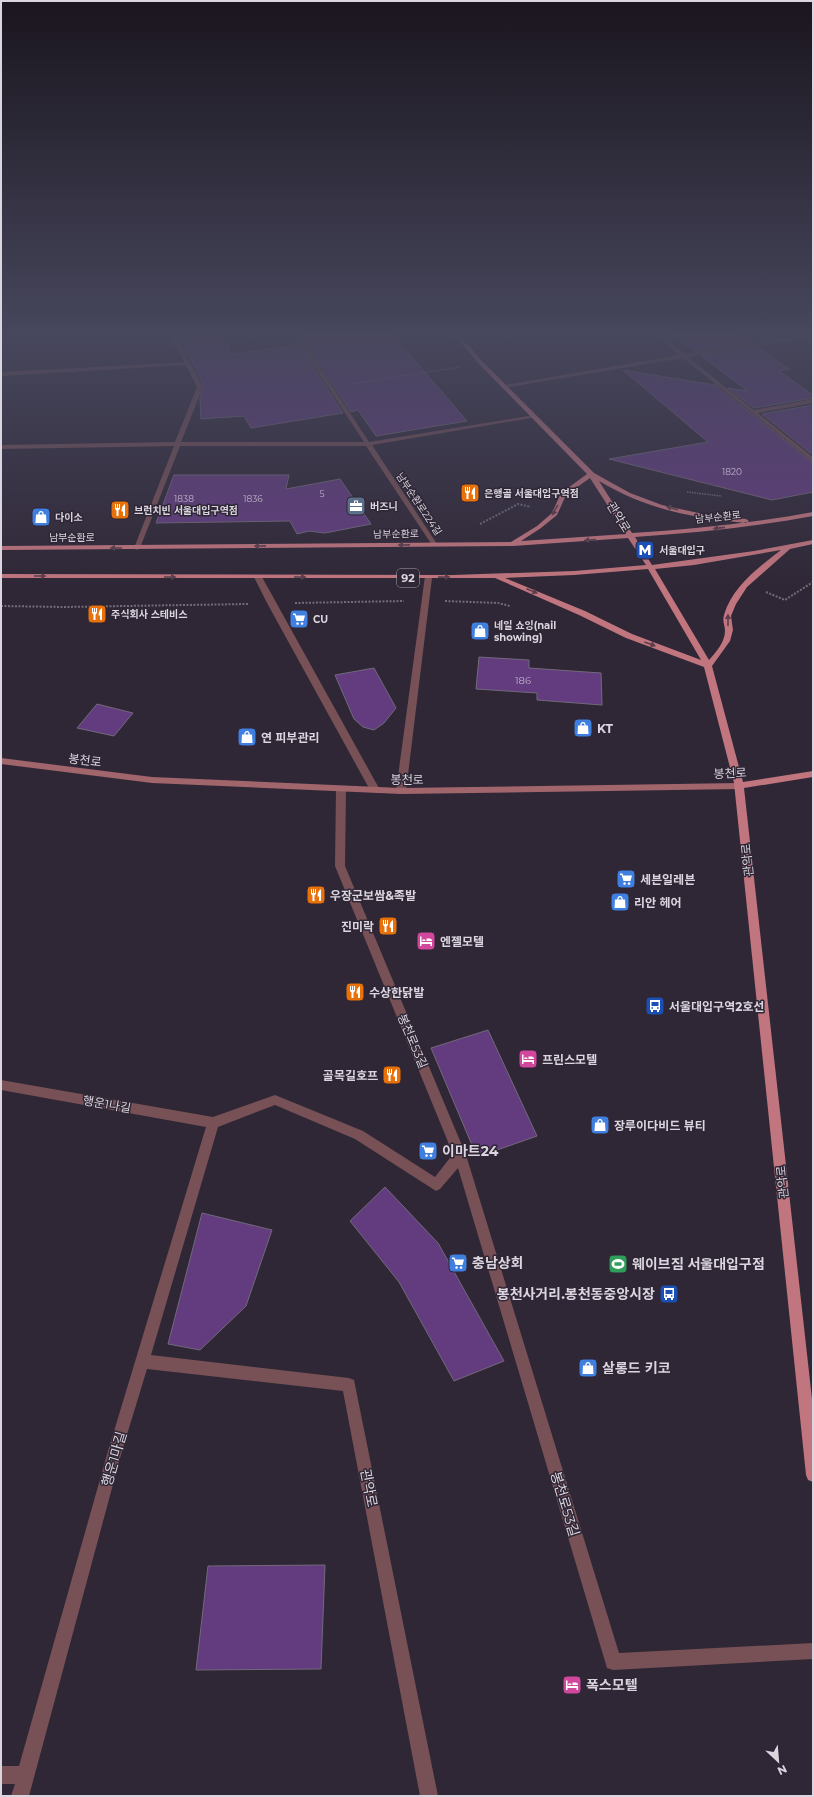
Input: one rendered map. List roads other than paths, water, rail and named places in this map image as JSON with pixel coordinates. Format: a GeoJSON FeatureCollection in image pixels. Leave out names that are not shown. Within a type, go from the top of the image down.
{"type":"FeatureCollection","features":[{"type":"Feature","properties":{"kind":"main road","name":"관악로"},"geometry":{"type":"LineString","coordinates":[[535,418],[591,474],[651,568],[708,666],[740,786],[813,1475]]}},
{"type":"Feature","properties":{"kind":"main road"},"geometry":{"type":"LineString","coordinates":[[513,544],[539,527],[555,514],[563,494],[591,474],[633,497],[673,509],[711,518],[766,523]]}},
{"type":"Feature","properties":{"kind":"main road","name":"남부순환로"},"geometry":{"type":"LineString","coordinates":[[1,548],[513,544],[631,536],[766,523],[813,514]]}},
{"type":"Feature","properties":{"kind":"main road","name":"92"},"geometry":{"type":"LineString","coordinates":[[1,576],[496,577],[651,568],[789,548],[813,542]]}},
{"type":"Feature","properties":{"kind":"main road"},"geometry":{"type":"LineString","coordinates":[[496,577],[582,613],[629,636],[708,666],[721,650],[729,633],[727,617],[734,600],[745,585],[764,566],[789,548]]}},
{"type":"Feature","properties":{"kind":"main road","name":"봉천로"},"geometry":{"type":"LineString","coordinates":[[1,761],[152,780],[401,791],[740,786],[813,774]]}},
{"type":"Feature","properties":{"kind":"street"},"geometry":{"type":"LineString","coordinates":[[137,548],[188,418]]}},
{"type":"Feature","properties":{"kind":"street","name":"남부순환로224길"},"geometry":{"type":"LineString","coordinates":[[351,418],[434,544]]}},
{"type":"Feature","properties":{"kind":"street"},"geometry":{"type":"LineString","coordinates":[[1,447],[178,444],[368,444],[529,418]]}},
{"type":"Feature","properties":{"kind":"street"},"geometry":{"type":"LineString","coordinates":[[761,418],[813,460]]}},
{"type":"Feature","properties":{"kind":"street"},"geometry":{"type":"LineString","coordinates":[[258,577],[375,790]]}},
{"type":"Feature","properties":{"kind":"street"},"geometry":{"type":"LineString","coordinates":[[401,791],[428,578]]}},
{"type":"Feature","properties":{"kind":"street","name":"봉천로53길"},"geometry":{"type":"LineString","coordinates":[[341,789],[340,866],[460,1155],[613,1662],[813,1652]]}},
{"type":"Feature","properties":{"kind":"street","name":"행운1나길"},"geometry":{"type":"LineString","coordinates":[[1,1085],[213,1123]]}},
{"type":"Feature","properties":{"kind":"street"},"geometry":{"type":"LineString","coordinates":[[213,1123],[275,1100],[358,1135],[436,1185],[460,1155]]}},
{"type":"Feature","properties":{"kind":"street","name":"행운1마길"},"geometry":{"type":"LineString","coordinates":[[20,1796],[113,1459],[213,1123]]}},
{"type":"Feature","properties":{"kind":"street","name":"관악로"},"geometry":{"type":"LineString","coordinates":[[142,1361],[349,1385],[429,1796]]}},
{"type":"Feature","properties":{"kind":"street"},"geometry":{"type":"LineString","coordinates":[[1,1775],[26,1775]]}},
{"type":"Feature","properties":{"kind":"place","name":"은행골 서울대입구역점"},"geometry":{"type":"Point","coordinates":[470,493]}},
{"type":"Feature","properties":{"kind":"place","name":"버즈니"},"geometry":{"type":"Point","coordinates":[356,506]}},
{"type":"Feature","properties":{"kind":"place","name":"브런치빈 서울대입구역점"},"geometry":{"type":"Point","coordinates":[120,510]}},
{"type":"Feature","properties":{"kind":"place","name":"다이소"},"geometry":{"type":"Point","coordinates":[41,517]}},
{"type":"Feature","properties":{"kind":"place","name":"서울대입구"},"geometry":{"type":"Point","coordinates":[645,550]}},
{"type":"Feature","properties":{"kind":"place","name":"주식회사 스테비스"},"geometry":{"type":"Point","coordinates":[97,614]}},
{"type":"Feature","properties":{"kind":"place","name":"CU"},"geometry":{"type":"Point","coordinates":[299,619]}},
{"type":"Feature","properties":{"kind":"place","name":"네일 쇼잉(nail showing)"},"geometry":{"type":"Point","coordinates":[480,631]}},
{"type":"Feature","properties":{"kind":"place","name":"KT"},"geometry":{"type":"Point","coordinates":[583,728]}},
{"type":"Feature","properties":{"kind":"place","name":"연 피부관리"},"geometry":{"type":"Point","coordinates":[247,737]}},
{"type":"Feature","properties":{"kind":"place","name":"세븐일레븐"},"geometry":{"type":"Point","coordinates":[626,879]}},
{"type":"Feature","properties":{"kind":"place","name":"우장군보쌈&족발"},"geometry":{"type":"Point","coordinates":[316,895]}},
{"type":"Feature","properties":{"kind":"place","name":"리안 헤어"},"geometry":{"type":"Point","coordinates":[620,902]}},
{"type":"Feature","properties":{"kind":"place","name":"진미락"},"geometry":{"type":"Point","coordinates":[388,926]}},
{"type":"Feature","properties":{"kind":"place","name":"엔젤모텔"},"geometry":{"type":"Point","coordinates":[426,941]}},
{"type":"Feature","properties":{"kind":"place","name":"수상한닭발"},"geometry":{"type":"Point","coordinates":[355,992]}},
{"type":"Feature","properties":{"kind":"place","name":"서울대입구역2호선"},"geometry":{"type":"Point","coordinates":[655,1006]}},
{"type":"Feature","properties":{"kind":"place","name":"프린스모텔"},"geometry":{"type":"Point","coordinates":[528,1059]}},
{"type":"Feature","properties":{"kind":"place","name":"골목길호프"},"geometry":{"type":"Point","coordinates":[392,1075]}},
{"type":"Feature","properties":{"kind":"place","name":"장루이다비드 뷰티"},"geometry":{"type":"Point","coordinates":[600,1125]}},
{"type":"Feature","properties":{"kind":"place","name":"이마트24"},"geometry":{"type":"Point","coordinates":[428,1151]}},
{"type":"Feature","properties":{"kind":"place","name":"충남상회"},"geometry":{"type":"Point","coordinates":[458,1263]}},
{"type":"Feature","properties":{"kind":"place","name":"웨이브짐 서울대입구점"},"geometry":{"type":"Point","coordinates":[618,1264]}},
{"type":"Feature","properties":{"kind":"place","name":"봉천사거리.봉천동중앙시장"},"geometry":{"type":"Point","coordinates":[669,1294]}},
{"type":"Feature","properties":{"kind":"place","name":"살롱드 키코"},"geometry":{"type":"Point","coordinates":[588,1368]}},
{"type":"Feature","properties":{"kind":"place","name":"폭스모텔"},"geometry":{"type":"Point","coordinates":[572,1685]}}]}
